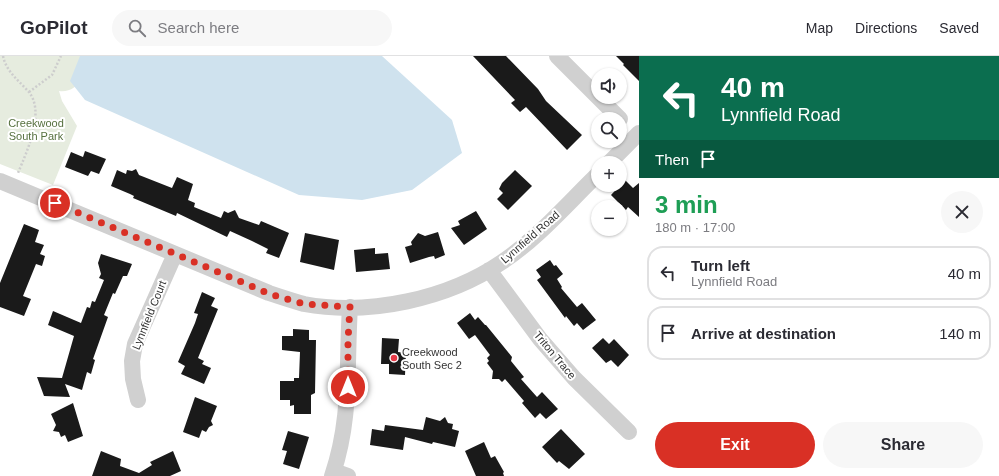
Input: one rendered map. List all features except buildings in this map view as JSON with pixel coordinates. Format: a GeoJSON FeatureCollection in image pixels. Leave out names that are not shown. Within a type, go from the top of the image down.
{"type":"FeatureCollection","features":[{"type":"Feature","properties":{"kind":"street"},"geometry":{"type":"LineString","coordinates":[[557,56],[613,112]]}},
{"type":"Feature","properties":{"kind":"street"},"geometry":{"type":"LineString","coordinates":[[617,156],[638,136],[627,126]]}},
{"type":"Feature","properties":{"kind":"street","name":"Lynnfield Road"},"geometry":{"type":"LineString","coordinates":[[3,183],[270,294],[304,304],[350,307],[394,304],[423,299],[448,290],[489,270],[507,259],[537,234],[591,181]]}},
{"type":"Feature","properties":{"kind":"street","name":"Lynnfield Court"},"geometry":{"type":"LineString","coordinates":[[138,400],[133,379],[132,361],[135,344],[175,254]]}},
{"type":"Feature","properties":{"kind":"street","name":"Triton Trace"},"geometry":{"type":"LineString","coordinates":[[489,270],[540,339],[574,378],[630,432]]}},
{"type":"Feature","properties":{"kind":"street"},"geometry":{"type":"LineString","coordinates":[[338,474],[348,403],[348,340],[350,307]]}},
{"type":"Feature","properties":{"kind":"path"},"geometry":{"type":"LineString","coordinates":[[3,56],[5,64],[19,83],[29,92],[34,106],[35,122],[31,142],[3,183]]}},
{"type":"Feature","properties":{"kind":"path"},"geometry":{"type":"LineString","coordinates":[[29,92],[52,75],[62,56]]}},
{"type":"Feature","properties":{"kind":"green space","name":"Creekwood South Park"},"geometry":{"type":"Polygon","coordinates":[[[0,56],[100,56],[88,74],[78,85],[66,91],[59,91],[62,101],[77,126],[53,185],[0,164],[0,56]]]}},
{"type":"Feature","properties":{"kind":"water"},"geometry":{"type":"Polygon","coordinates":[[[80,56],[382,56],[452,120],[462,153],[412,190],[362,200],[299,195],[85,100],[70,81],[80,56]]]}},
{"type":"Feature","properties":{"kind":"place","name":"Creekwood South Sec 2"},"geometry":{"type":"Point","coordinates":[394,358]}},
{"type":"Feature","properties":{"kind":"route"},"geometry":{"type":"LineString","coordinates":[[55,203],[270,294],[304,304],[350,307],[348,387]]}}]}
